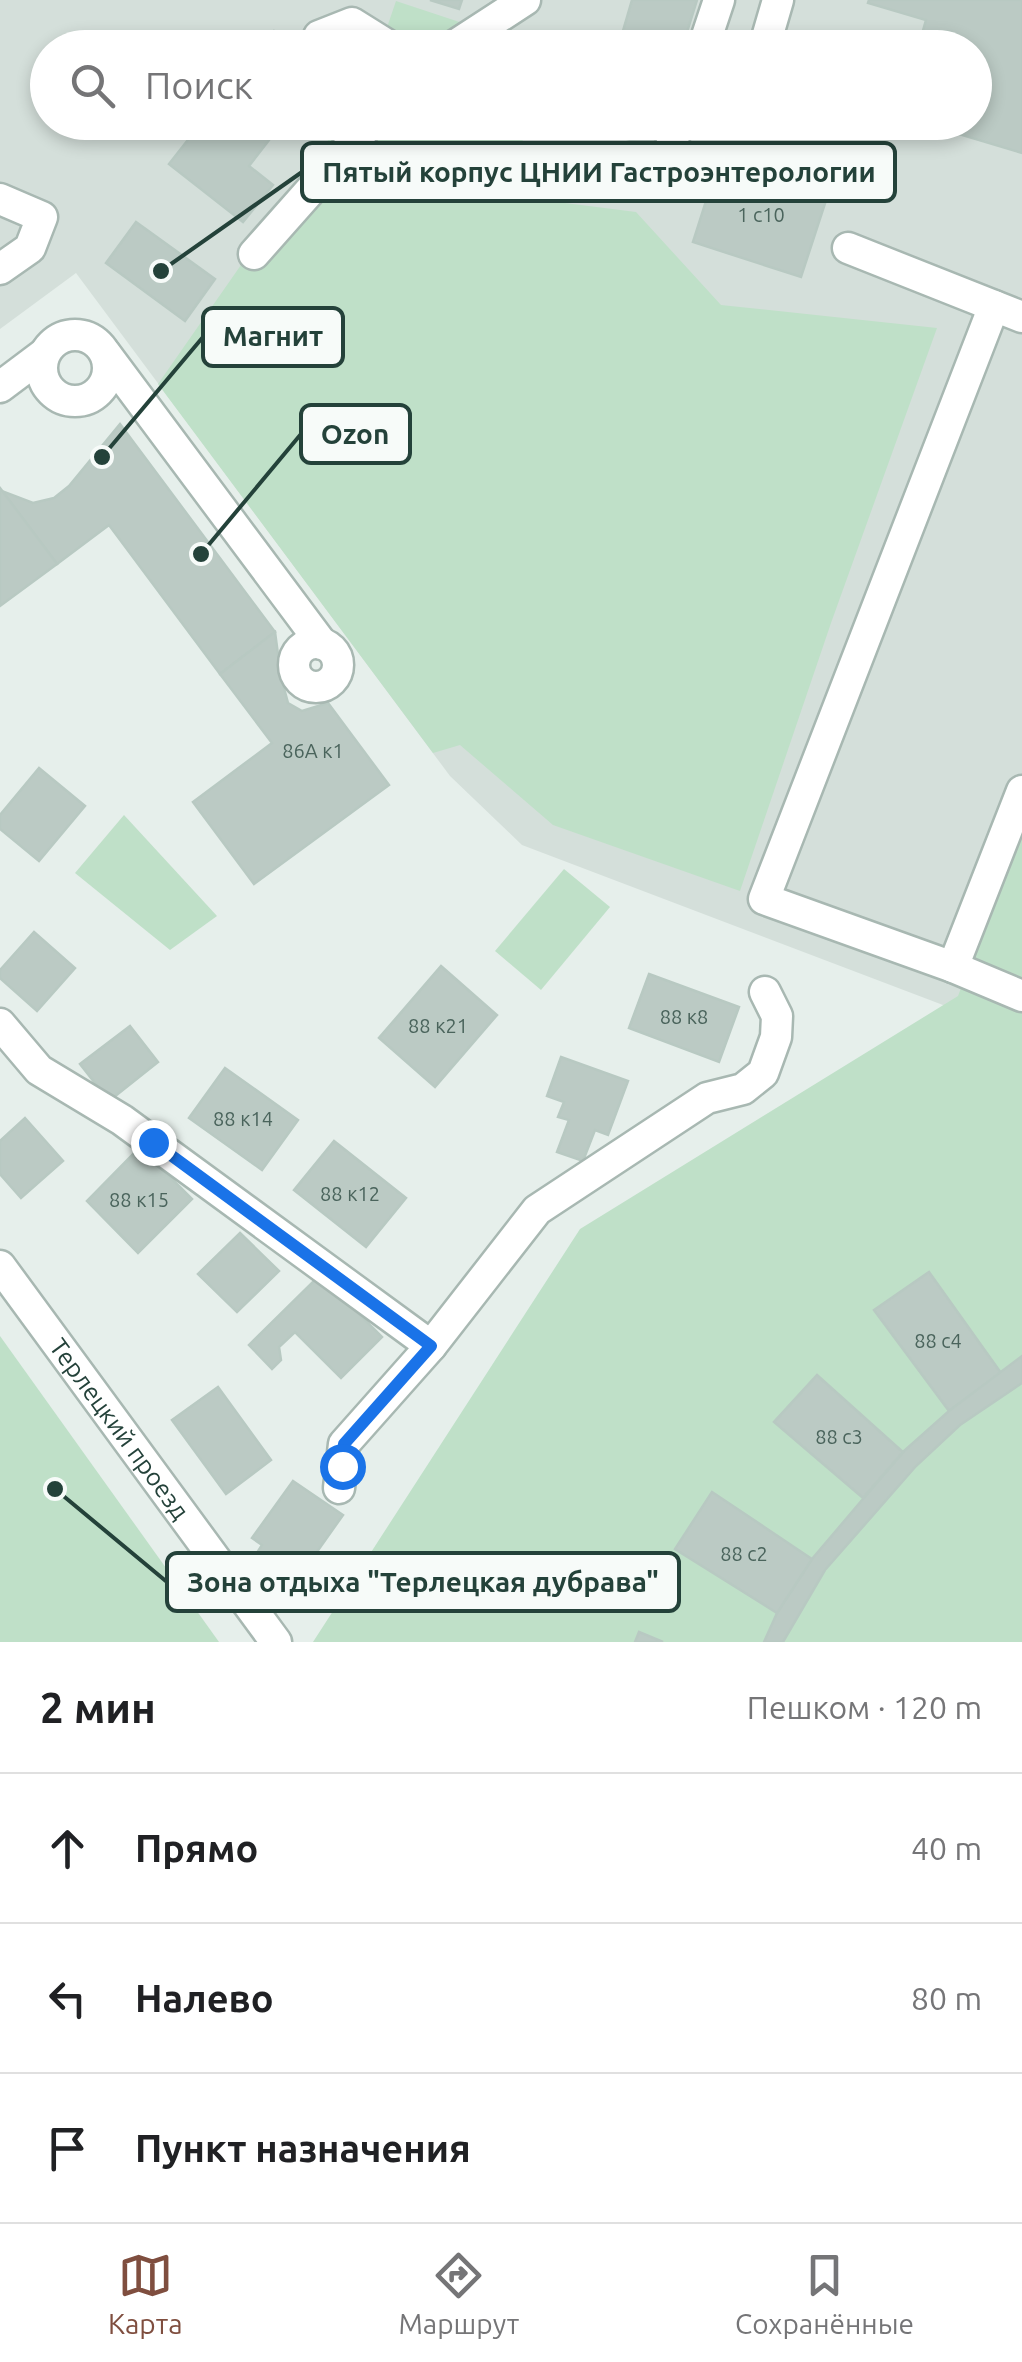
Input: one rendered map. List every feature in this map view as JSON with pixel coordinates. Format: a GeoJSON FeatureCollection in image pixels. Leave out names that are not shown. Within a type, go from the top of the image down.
{"type":"FeatureCollection","features":[{"type":"Feature","properties":{"kind":"street"},"geometry":{"type":"LineString","coordinates":[[479,30],[525,0]]}},
{"type":"Feature","properties":{"kind":"street"},"geometry":{"type":"LineString","coordinates":[[709,30],[719,0]]}},
{"type":"Feature","properties":{"kind":"street"},"geometry":{"type":"LineString","coordinates":[[769,30],[778,0]]}},
{"type":"Feature","properties":{"kind":"street"},"geometry":{"type":"LineString","coordinates":[[333,30],[352,22],[364,30]]}},
{"type":"Feature","properties":{"kind":"street"},"geometry":{"type":"LineString","coordinates":[[254,254],[355,140]]}},
{"type":"Feature","properties":{"kind":"street"},"geometry":{"type":"LineString","coordinates":[[666,160],[673,140]]}},
{"type":"Feature","properties":{"kind":"street"},"geometry":{"type":"LineString","coordinates":[[0,199],[42,217],[30,248],[0,269]]}},
{"type":"Feature","properties":{"kind":"street"},"geometry":{"type":"LineString","coordinates":[[848,248],[1008,312],[764,899],[1022,996]]}},
{"type":"Feature","properties":{"kind":"street"},"geometry":{"type":"LineString","coordinates":[[105,353],[107,377],[102,388],[81,401],[57,397],[42,378],[41,366],[50,344],[69,334],[99,344],[322,644]]}},
{"type":"Feature","properties":{"kind":"street"},"geometry":{"type":"LineString","coordinates":[[0,386],[44,354]]}},
{"type":"Feature","properties":{"kind":"street"},"geometry":{"type":"LineString","coordinates":[[952,967],[1022,791]]}},
{"type":"Feature","properties":{"kind":"street"},"geometry":{"type":"LineString","coordinates":[[339,1488],[344,1444],[431,1346],[537,1210],[707,1098],[743,1089],[763,1073],[776,1037],[778,1016],[764,992]]}},
{"type":"Feature","properties":{"kind":"street"},"geometry":{"type":"LineString","coordinates":[[0,1024],[39,1070],[122,1120],[431,1346]]}},
{"type":"Feature","properties":{"kind":"street","name":"Терлецкий проезд"},"geometry":{"type":"LineString","coordinates":[[0,1266],[276,1642]]}},
{"type":"Feature","properties":{"kind":"shaded area"},"geometry":{"type":"Polygon","coordinates":[[[0,0],[1022,0],[1022,1035],[522,845],[450,776],[76,273],[0,329],[0,0]]]}},
{"type":"Feature","properties":{"kind":"green space"},"geometry":{"type":"Polygon","coordinates":[[[396,1],[484,30],[386,30],[396,1]]]}},
{"type":"Feature","properties":{"kind":"green space"},"geometry":{"type":"Polygon","coordinates":[[[328,140],[523,140],[503,195],[636,212],[721,305],[937,328],[740,891],[553,825],[460,745],[433,753],[158,384],[328,140]]]}},
{"type":"Feature","properties":{"kind":"green space"},"geometry":{"type":"Polygon","coordinates":[[[124,815],[217,916],[170,950],[75,873],[124,815]]]}},
{"type":"Feature","properties":{"kind":"green space"},"geometry":{"type":"Polygon","coordinates":[[[1022,828],[1022,1642],[313,1642],[580,1229],[958,996],[1022,828]]]}},
{"type":"Feature","properties":{"kind":"green space"},"geometry":{"type":"Polygon","coordinates":[[[564,869],[610,907],[541,990],[495,951],[564,869]]]}},
{"type":"Feature","properties":{"kind":"green space"},"geometry":{"type":"Polygon","coordinates":[[[0,1336],[219,1642],[0,1642],[0,1336]]]}},
{"type":"Feature","properties":{"kind":"building"},"geometry":{"type":"Polygon","coordinates":[[[430,0],[462,0],[459,9],[430,0]]]}},
{"type":"Feature","properties":{"kind":"building"},"geometry":{"type":"Polygon","coordinates":[[[632,0],[697,0],[688,30],[623,30],[632,0]]]}},
{"type":"Feature","properties":{"kind":"building"},"geometry":{"type":"Polygon","coordinates":[[[1022,0],[1022,153],[979,140],[992,140],[992,30],[923,30],[926,20],[868,3],[1022,0]]]}},
{"type":"Feature","properties":{"kind":"building"},"geometry":{"type":"Polygon","coordinates":[[[188,140],[269,140],[249,166],[273,185],[243,222],[169,164],[188,140]]]}},
{"type":"Feature","properties":{"kind":"building"},"geometry":{"type":"Polygon","coordinates":[[[630,140],[655,140],[653,147],[630,140]]]}},
{"type":"Feature","properties":{"kind":"building"},"geometry":{"type":"Polygon","coordinates":[[[721,154],[830,188],[801,277],[693,242],[721,154]]]}},
{"type":"Feature","properties":{"kind":"building"},"geometry":{"type":"Polygon","coordinates":[[[136,222],[215,279],[185,321],[106,263],[136,222]]]}},
{"type":"Feature","properties":{"kind":"building"},"geometry":{"type":"Polygon","coordinates":[[[120,424],[275,632],[220,674],[109,525],[57,564],[2,491],[33,503],[54,498],[69,486],[120,424]]]}},
{"type":"Feature","properties":{"kind":"building"},"geometry":{"type":"Polygon","coordinates":[[[0,488],[57,564],[0,606],[0,488]]]}},
{"type":"Feature","properties":{"kind":"building"},"geometry":{"type":"Polygon","coordinates":[[[275,632],[288,703],[302,711],[328,703],[389,785],[254,884],[193,802],[272,743],[220,674],[275,632]]]}},
{"type":"Feature","properties":{"kind":"building"},"geometry":{"type":"Polygon","coordinates":[[[39,768],[85,806],[39,861],[0,829],[0,815],[39,768]]]}},
{"type":"Feature","properties":{"kind":"building"},"geometry":{"type":"Polygon","coordinates":[[[34,932],[75,968],[37,1011],[0,978],[0,970],[34,932]]]}},
{"type":"Feature","properties":{"kind":"building"},"geometry":{"type":"Polygon","coordinates":[[[441,966],[497,1015],[435,1087],[379,1038],[441,966]]]}},
{"type":"Feature","properties":{"kind":"building"},"geometry":{"type":"Polygon","coordinates":[[[649,974],[739,1007],[719,1062],[629,1028],[649,974]]]}},
{"type":"Feature","properties":{"kind":"building"},"geometry":{"type":"Polygon","coordinates":[[[130,1026],[158,1062],[109,1101],[80,1064],[130,1026]]]}},
{"type":"Feature","properties":{"kind":"building"},"geometry":{"type":"Polygon","coordinates":[[[561,1057],[628,1081],[608,1135],[595,1130],[583,1161],[557,1152],[569,1120],[558,1117],[564,1102],[547,1096],[561,1057]]]}},
{"type":"Feature","properties":{"kind":"building"},"geometry":{"type":"Polygon","coordinates":[[[225,1068],[298,1120],[262,1170],[189,1118],[225,1068]]]}},
{"type":"Feature","properties":{"kind":"building"},"geometry":{"type":"Polygon","coordinates":[[[25,1118],[63,1161],[21,1198],[0,1174],[0,1141],[25,1118]]]}},
{"type":"Feature","properties":{"kind":"building"},"geometry":{"type":"Polygon","coordinates":[[[334,1141],[406,1198],[366,1247],[294,1190],[334,1141]]]}},
{"type":"Feature","properties":{"kind":"building"},"geometry":{"type":"Polygon","coordinates":[[[140,1147],[192,1199],[138,1253],[87,1201],[140,1147]]]}},
{"type":"Feature","properties":{"kind":"building"},"geometry":{"type":"Polygon","coordinates":[[[240,1233],[279,1271],[237,1312],[198,1274],[240,1233]]]}},
{"type":"Feature","properties":{"kind":"building"},"geometry":{"type":"Polygon","coordinates":[[[929,1272],[1001,1373],[949,1411],[874,1310],[929,1272]]]}},
{"type":"Feature","properties":{"kind":"building"},"geometry":{"type":"Polygon","coordinates":[[[320,1275],[382,1337],[341,1378],[295,1332],[279,1347],[281,1360],[272,1369],[249,1345],[320,1275]]]}},
{"type":"Feature","properties":{"kind":"building"},"geometry":{"type":"Polygon","coordinates":[[[1022,1356],[1022,1383],[960,1425],[916,1466],[825,1570],[783,1642],[764,1642],[777,1613],[812,1559],[903,1452],[949,1411],[1022,1356]]]}},
{"type":"Feature","properties":{"kind":"building"},"geometry":{"type":"Polygon","coordinates":[[[817,1375],[903,1452],[863,1498],[774,1422],[817,1375]]]}},
{"type":"Feature","properties":{"kind":"building"},"geometry":{"type":"Polygon","coordinates":[[[218,1387],[271,1460],[226,1494],[172,1420],[218,1387]]]}},
{"type":"Feature","properties":{"kind":"building"},"geometry":{"type":"Polygon","coordinates":[[[293,1481],[343,1515],[302,1573],[291,1565],[278,1583],[250,1564],[262,1545],[252,1538],[293,1481]]]}},
{"type":"Feature","properties":{"kind":"building"},"geometry":{"type":"Polygon","coordinates":[[[712,1492],[812,1559],[777,1613],[675,1549],[712,1492]]]}},
{"type":"Feature","properties":{"kind":"building"},"geometry":{"type":"Polygon","coordinates":[[[639,1632],[663,1642],[635,1642],[639,1632]]]}},
{"type":"Feature","properties":{"kind":"place","name":"Пятый корпус ЦНИИ Гастроэнтерологии"},"geometry":{"type":"Point","coordinates":[161,271]}},
{"type":"Feature","properties":{"kind":"place","name":"Магнит"},"geometry":{"type":"Point","coordinates":[102,457]}},
{"type":"Feature","properties":{"kind":"place","name":"Ozon"},"geometry":{"type":"Point","coordinates":[201,554]}},
{"type":"Feature","properties":{"kind":"place","name":"Зона отдыха \"Терлецкая дубрава\""},"geometry":{"type":"Point","coordinates":[55,1489]}},
{"type":"Feature","properties":{"kind":"route"},"geometry":{"type":"LineString","coordinates":[[153,1142],[431,1346],[344,1444],[342,1466]]}}]}
